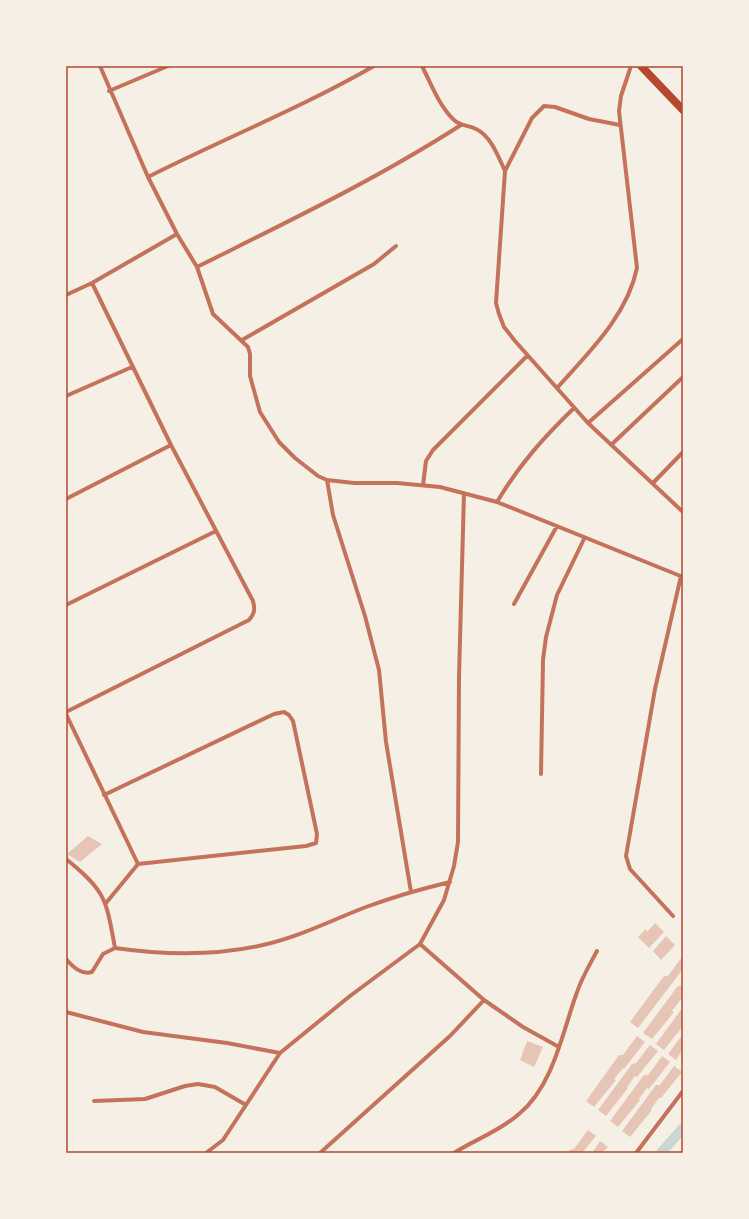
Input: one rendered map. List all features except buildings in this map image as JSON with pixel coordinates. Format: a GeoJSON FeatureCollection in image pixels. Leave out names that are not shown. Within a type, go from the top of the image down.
{"type":"FeatureCollection","features":[{"type":"Feature","properties":{"kind":"main road"},"geometry":{"type":"LineString","coordinates":[[641,66],[683,110]]}},
{"type":"Feature","properties":{"kind":"street"},"geometry":{"type":"LineString","coordinates":[[100,66],[109,91],[148,177],[177,234],[197,266],[214,314],[248,347],[250,354],[250,376],[260,412],[279,442],[295,458],[318,476],[327,480],[354,483],[422,485],[497,502],[557,526],[584,539],[682,577],[655,689],[626,856],[630,869],[672,916]]}},
{"type":"Feature","properties":{"kind":"street"},"geometry":{"type":"LineString","coordinates":[[109,91],[168,66]]}},
{"type":"Feature","properties":{"kind":"street"},"geometry":{"type":"LineString","coordinates":[[148,177],[217,143],[294,109],[374,66]]}},
{"type":"Feature","properties":{"kind":"street"},"geometry":{"type":"LineString","coordinates":[[422,66],[446,111],[454,121],[477,129],[486,137],[492,144],[505,171]]}},
{"type":"Feature","properties":{"kind":"street"},"geometry":{"type":"LineString","coordinates":[[557,388],[616,319],[633,286],[637,268],[619,111],[631,66]]}},
{"type":"Feature","properties":{"kind":"street"},"geometry":{"type":"LineString","coordinates":[[620,125],[589,119],[555,107],[544,106],[532,118],[505,171],[496,303],[504,327],[527,356],[588,423],[682,510]]}},
{"type":"Feature","properties":{"kind":"street"},"geometry":{"type":"LineString","coordinates":[[197,266],[310,211],[380,174],[419,152],[461,124]]}},
{"type":"Feature","properties":{"kind":"street"},"geometry":{"type":"LineString","coordinates":[[66,295],[92,283],[177,234]]}},
{"type":"Feature","properties":{"kind":"street"},"geometry":{"type":"LineString","coordinates":[[242,340],[374,264],[396,246]]}},
{"type":"Feature","properties":{"kind":"street"},"geometry":{"type":"LineString","coordinates":[[92,283],[171,445],[253,601],[255,610],[254,615],[249,620],[66,713],[138,864]]}},
{"type":"Feature","properties":{"kind":"street"},"geometry":{"type":"LineString","coordinates":[[588,423],[683,339]]}},
{"type":"Feature","properties":{"kind":"street"},"geometry":{"type":"LineString","coordinates":[[422,485],[426,461],[433,450],[527,356]]}},
{"type":"Feature","properties":{"kind":"street"},"geometry":{"type":"LineString","coordinates":[[66,396],[132,367]]}},
{"type":"Feature","properties":{"kind":"street"},"geometry":{"type":"LineString","coordinates":[[611,445],[683,377]]}},
{"type":"Feature","properties":{"kind":"street"},"geometry":{"type":"LineString","coordinates":[[497,502],[524,460],[548,433],[574,408]]}},
{"type":"Feature","properties":{"kind":"street"},"geometry":{"type":"LineString","coordinates":[[66,499],[171,445]]}},
{"type":"Feature","properties":{"kind":"street"},"geometry":{"type":"LineString","coordinates":[[653,483],[683,452]]}},
{"type":"Feature","properties":{"kind":"street"},"geometry":{"type":"LineString","coordinates":[[327,480],[333,514],[365,616],[379,670],[386,742],[411,892]]}},
{"type":"Feature","properties":{"kind":"street"},"geometry":{"type":"LineString","coordinates":[[206,1153],[223,1140],[280,1053],[350,996],[420,944],[439,912],[450,882],[458,842],[459,677],[464,494]]}},
{"type":"Feature","properties":{"kind":"street"},"geometry":{"type":"LineString","coordinates":[[514,604],[557,526]]}},
{"type":"Feature","properties":{"kind":"street"},"geometry":{"type":"LineString","coordinates":[[66,605],[216,531]]}},
{"type":"Feature","properties":{"kind":"street"},"geometry":{"type":"LineString","coordinates":[[541,774],[543,660],[546,637],[557,595],[584,539]]}},
{"type":"Feature","properties":{"kind":"street"},"geometry":{"type":"LineString","coordinates":[[104,795],[252,723],[284,712],[289,715],[293,721],[317,834],[316,843],[306,846],[138,864],[106,903]]}},
{"type":"Feature","properties":{"kind":"street"},"geometry":{"type":"LineString","coordinates":[[66,859],[91,880],[106,903],[115,948]]}},
{"type":"Feature","properties":{"kind":"street"},"geometry":{"type":"LineString","coordinates":[[66,967],[87,974],[92,972],[103,954],[115,948],[166,953],[208,952],[264,945],[298,935],[366,907],[411,892],[450,882]]}},
{"type":"Feature","properties":{"kind":"street"},"geometry":{"type":"LineString","coordinates":[[420,944],[484,1000],[523,1027],[559,1047]]}},
{"type":"Feature","properties":{"kind":"street"},"geometry":{"type":"LineString","coordinates":[[454,1153],[492,1132],[520,1114],[532,1100],[545,1081],[559,1047],[583,976],[597,951]]}},
{"type":"Feature","properties":{"kind":"street"},"geometry":{"type":"LineString","coordinates":[[66,959],[74,969]]}},
{"type":"Feature","properties":{"kind":"street"},"geometry":{"type":"LineString","coordinates":[[320,1153],[450,1036],[484,1000]]}},
{"type":"Feature","properties":{"kind":"street"},"geometry":{"type":"LineString","coordinates":[[66,1012],[144,1032],[228,1043],[280,1053]]}},
{"type":"Feature","properties":{"kind":"street"},"geometry":{"type":"LineString","coordinates":[[94,1101],[146,1099],[185,1086],[198,1084],[216,1087],[246,1105]]}},
{"type":"Feature","properties":{"kind":"street"},"geometry":{"type":"LineString","coordinates":[[636,1153],[683,1091]]}},
{"type":"Feature","properties":{"kind":"waterway"},"geometry":{"type":"LineString","coordinates":[[661,1153],[683,1128]]}}]}
